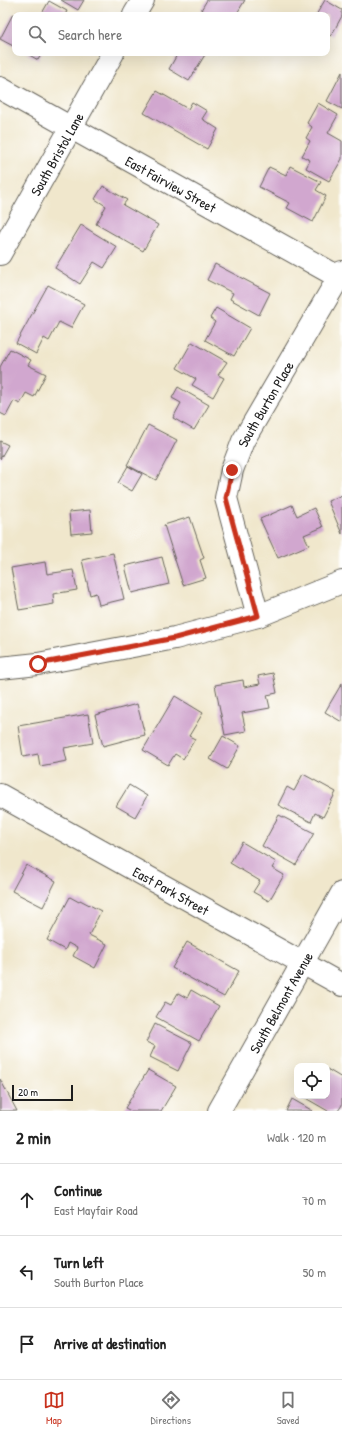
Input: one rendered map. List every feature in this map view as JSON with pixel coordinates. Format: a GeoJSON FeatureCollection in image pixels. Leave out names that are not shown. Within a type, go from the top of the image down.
{"type":"FeatureCollection","features":[{"type":"Feature","properties":{"kind":"street"},"geometry":{"type":"LineString","coordinates":[[136,12],[143,0]]}},
{"type":"Feature","properties":{"kind":"street","name":"South Bristol Lane"},"geometry":{"type":"LineString","coordinates":[[0,254],[111,56]]}},
{"type":"Feature","properties":{"kind":"street","name":"East Fairview Street"},"geometry":{"type":"LineString","coordinates":[[0,88],[341,276]]}},
{"type":"Feature","properties":{"kind":"street","name":"South Burton Place"},"geometry":{"type":"LineString","coordinates":[[258,616],[226,498],[232,470],[243,441],[341,276]]}},
{"type":"Feature","properties":{"kind":"street"},"geometry":{"type":"LineString","coordinates":[[0,668],[38,664],[175,638],[258,616],[342,582]]}},
{"type":"Feature","properties":{"kind":"street","name":"East Park Street"},"geometry":{"type":"LineString","coordinates":[[0,795],[342,985]]}},
{"type":"Feature","properties":{"kind":"street","name":"South Belmont Avenue"},"geometry":{"type":"LineString","coordinates":[[220,1111],[342,893]]}},
{"type":"Feature","properties":{"kind":"building"},"geometry":{"type":"Polygon","coordinates":[[[61,0],[84,0],[78,10],[61,0]]]}},
{"type":"Feature","properties":{"kind":"building"},"geometry":{"type":"Polygon","coordinates":[[[207,0],[245,0],[238,12],[205,12],[201,10],[207,0]]]}},
{"type":"Feature","properties":{"kind":"building"},"geometry":{"type":"Polygon","coordinates":[[[325,0],[342,10],[342,16],[331,36],[330,12],[318,12],[325,0]]]}},
{"type":"Feature","properties":{"kind":"building"},"geometry":{"type":"Polygon","coordinates":[[[49,1],[67,11],[66,12],[43,12],[49,1]]]}},
{"type":"Feature","properties":{"kind":"building"},"geometry":{"type":"Polygon","coordinates":[[[12,16],[12,45],[0,39],[12,16]]]}},
{"type":"Feature","properties":{"kind":"building"},"geometry":{"type":"Polygon","coordinates":[[[31,56],[40,56],[38,60],[31,56]]]}},
{"type":"Feature","properties":{"kind":"building"},"geometry":{"type":"Polygon","coordinates":[[[176,56],[204,56],[189,81],[169,69],[176,56]]]}},
{"type":"Feature","properties":{"kind":"building"},"geometry":{"type":"Polygon","coordinates":[[[342,72],[342,109],[327,101],[342,72]]]}},
{"type":"Feature","properties":{"kind":"building"},"geometry":{"type":"Polygon","coordinates":[[[157,91],[188,109],[192,102],[207,111],[202,119],[218,129],[207,149],[144,113],[157,91]]]}},
{"type":"Feature","properties":{"kind":"building"},"geometry":{"type":"Polygon","coordinates":[[[318,103],[338,115],[328,133],[342,141],[342,159],[329,181],[306,168],[310,160],[302,156],[310,141],[306,138],[312,127],[307,123],[318,103]]]}},
{"type":"Feature","properties":{"kind":"building"},"geometry":{"type":"Polygon","coordinates":[[[290,166],[321,182],[316,190],[326,196],[313,222],[287,208],[290,203],[259,187],[269,167],[286,175],[290,166]]]}},
{"type":"Feature","properties":{"kind":"building"},"geometry":{"type":"Polygon","coordinates":[[[103,186],[127,200],[123,205],[158,225],[143,251],[96,224],[106,206],[95,199],[103,186]]]}},
{"type":"Feature","properties":{"kind":"building"},"geometry":{"type":"Polygon","coordinates":[[[81,225],[117,247],[104,268],[94,262],[80,284],[55,268],[81,225]]]}},
{"type":"Feature","properties":{"kind":"building"},"geometry":{"type":"Polygon","coordinates":[[[215,264],[270,293],[259,315],[230,299],[233,293],[207,280],[215,264]]]}},
{"type":"Feature","properties":{"kind":"building"},"geometry":{"type":"Polygon","coordinates":[[[48,285],[84,304],[71,328],[59,322],[49,341],[44,338],[36,354],[16,343],[48,285]]]}},
{"type":"Feature","properties":{"kind":"building"},"geometry":{"type":"Polygon","coordinates":[[[216,308],[250,328],[234,356],[205,340],[215,322],[210,318],[216,308]]]}},
{"type":"Feature","properties":{"kind":"building"},"geometry":{"type":"Polygon","coordinates":[[[192,342],[227,362],[218,375],[224,378],[213,397],[192,385],[196,379],[177,368],[192,342]]]}},
{"type":"Feature","properties":{"kind":"building"},"geometry":{"type":"Polygon","coordinates":[[[10,349],[31,360],[28,365],[46,374],[34,397],[26,393],[20,404],[14,401],[6,416],[0,413],[0,367],[10,349]]]}},
{"type":"Feature","properties":{"kind":"building"},"geometry":{"type":"Polygon","coordinates":[[[178,387],[209,405],[194,430],[173,418],[181,403],[172,398],[178,387]]]}},
{"type":"Feature","properties":{"kind":"building"},"geometry":{"type":"Polygon","coordinates":[[[148,425],[177,440],[156,480],[127,465],[148,425]]]}},
{"type":"Feature","properties":{"kind":"building"},"geometry":{"type":"Polygon","coordinates":[[[0,441],[8,445],[0,459],[0,441]]]}},
{"type":"Feature","properties":{"kind":"building"},"geometry":{"type":"Polygon","coordinates":[[[128,466],[142,474],[132,491],[118,483],[128,466]]]}},
{"type":"Feature","properties":{"kind":"building"},"geometry":{"type":"Polygon","coordinates":[[[342,495],[342,534],[328,501],[342,495]]]}},
{"type":"Feature","properties":{"kind":"building"},"geometry":{"type":"Polygon","coordinates":[[[292,505],[297,516],[314,508],[323,527],[304,535],[309,545],[278,558],[260,519],[292,505]]]}},
{"type":"Feature","properties":{"kind":"building"},"geometry":{"type":"Polygon","coordinates":[[[90,510],[92,532],[71,534],[69,512],[90,510]]]}},
{"type":"Feature","properties":{"kind":"building"},"geometry":{"type":"Polygon","coordinates":[[[190,517],[204,558],[200,560],[206,578],[183,585],[164,525],[190,517]]]}},
{"type":"Feature","properties":{"kind":"building"},"geometry":{"type":"Polygon","coordinates":[[[113,553],[124,599],[99,605],[96,593],[90,595],[82,560],[113,553]]]}},
{"type":"Feature","properties":{"kind":"building"},"geometry":{"type":"Polygon","coordinates":[[[162,557],[169,584],[132,593],[125,566],[162,557]]]}},
{"type":"Feature","properties":{"kind":"building"},"geometry":{"type":"Polygon","coordinates":[[[45,562],[47,574],[73,570],[77,590],[53,594],[54,604],[19,610],[11,568],[45,562]]]}},
{"type":"Feature","properties":{"kind":"building"},"geometry":{"type":"Polygon","coordinates":[[[273,673],[277,693],[267,695],[270,708],[242,713],[246,731],[225,735],[215,685],[243,680],[244,687],[260,684],[258,676],[273,673]]]}},
{"type":"Feature","properties":{"kind":"building"},"geometry":{"type":"Polygon","coordinates":[[[342,683],[342,722],[325,712],[342,683]]]}},
{"type":"Feature","properties":{"kind":"building"},"geometry":{"type":"Polygon","coordinates":[[[175,696],[203,713],[189,736],[195,739],[183,759],[175,754],[168,765],[143,750],[175,696]]]}},
{"type":"Feature","properties":{"kind":"building"},"geometry":{"type":"Polygon","coordinates":[[[137,704],[145,735],[103,746],[95,715],[137,704]]]}},
{"type":"Feature","properties":{"kind":"building"},"geometry":{"type":"Polygon","coordinates":[[[88,714],[93,743],[64,748],[67,761],[40,766],[38,754],[23,757],[18,726],[88,714]]]}},
{"type":"Feature","properties":{"kind":"building"},"geometry":{"type":"Polygon","coordinates":[[[223,736],[240,746],[227,769],[210,759],[223,736]]]}},
{"type":"Feature","properties":{"kind":"building"},"geometry":{"type":"Polygon","coordinates":[[[303,774],[336,792],[323,817],[315,813],[311,822],[278,805],[287,787],[294,791],[303,774]]]}},
{"type":"Feature","properties":{"kind":"building"},"geometry":{"type":"Polygon","coordinates":[[[129,785],[147,796],[135,817],[116,806],[129,785]]]}},
{"type":"Feature","properties":{"kind":"building"},"geometry":{"type":"Polygon","coordinates":[[[279,815],[314,833],[296,865],[262,846],[279,815]]]}},
{"type":"Feature","properties":{"kind":"building"},"geometry":{"type":"Polygon","coordinates":[[[242,842],[276,862],[272,868],[284,875],[269,901],[253,892],[260,881],[230,863],[242,842]]]}},
{"type":"Feature","properties":{"kind":"building"},"geometry":{"type":"Polygon","coordinates":[[[26,865],[56,881],[43,907],[12,891],[26,865]]]}},
{"type":"Feature","properties":{"kind":"building"},"geometry":{"type":"Polygon","coordinates":[[[70,897],[79,902],[80,900],[101,911],[89,935],[107,944],[95,968],[73,956],[77,948],[68,943],[65,950],[47,940],[70,897]]]}},
{"type":"Feature","properties":{"kind":"building"},"geometry":{"type":"Polygon","coordinates":[[[187,942],[239,971],[224,997],[172,968],[187,942]]]}},
{"type":"Feature","properties":{"kind":"building"},"geometry":{"type":"Polygon","coordinates":[[[191,990],[219,1006],[199,1041],[156,1017],[165,1002],[171,1005],[178,993],[187,998],[191,990]]]}},
{"type":"Feature","properties":{"kind":"building"},"geometry":{"type":"Polygon","coordinates":[[[155,1024],[192,1043],[178,1071],[150,1057],[155,1046],[146,1042],[155,1024]]]}},
{"type":"Feature","properties":{"kind":"building"},"geometry":{"type":"Polygon","coordinates":[[[148,1070],[176,1086],[161,1111],[131,1111],[125,1108],[148,1070]]]}},
{"type":"Feature","properties":{"kind":"building"},"geometry":{"type":"Polygon","coordinates":[[[330,1071],[342,1078],[342,1105],[338,1111],[328,1111],[307,1099],[330,1099],[330,1071]]]}},
{"type":"Feature","properties":{"kind":"building"},"geometry":{"type":"Polygon","coordinates":[[[0,1079],[17,1111],[0,1111],[0,1079]]]}},
{"type":"Feature","properties":{"kind":"building"},"geometry":{"type":"Polygon","coordinates":[[[292,1099],[313,1111],[286,1111],[292,1099]]]}},
{"type":"Feature","properties":{"kind":"route"},"geometry":{"type":"LineString","coordinates":[[38,664],[175,638],[258,616],[226,498],[232,470]]}}]}
